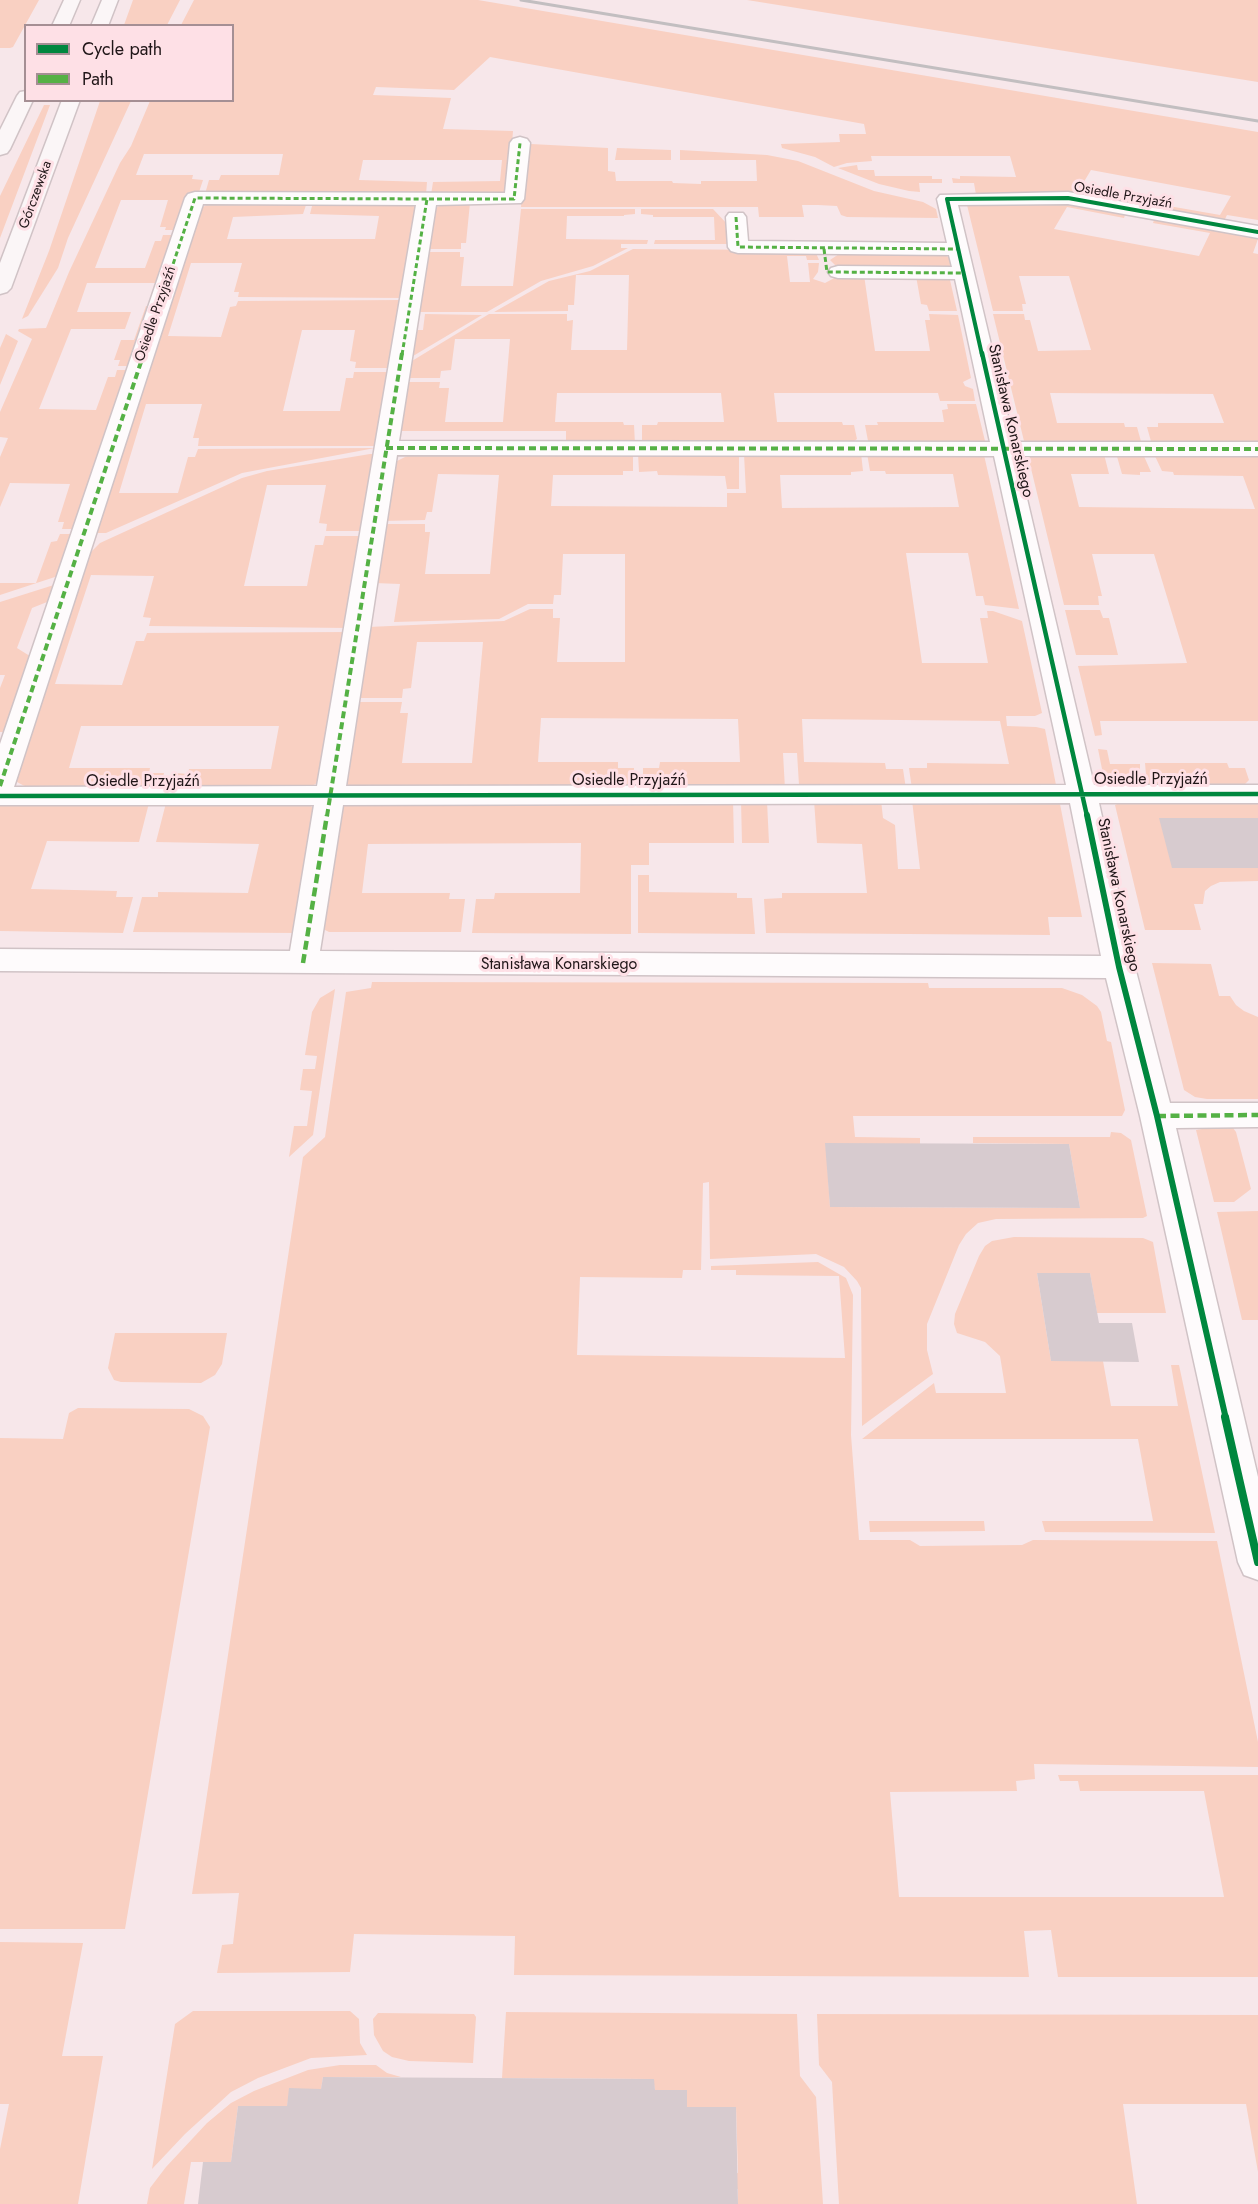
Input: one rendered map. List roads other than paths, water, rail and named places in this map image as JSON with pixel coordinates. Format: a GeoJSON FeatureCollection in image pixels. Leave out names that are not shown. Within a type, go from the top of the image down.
{"type":"FeatureCollection","features":[{"type":"Feature","properties":{"kind":"main road"},"geometry":{"type":"LineString","coordinates":[[61,24],[72,0]]}},
{"type":"Feature","properties":{"kind":"main road"},"geometry":{"type":"LineString","coordinates":[[100,24],[110,0]]}},
{"type":"Feature","properties":{"kind":"main road"},"geometry":{"type":"LineString","coordinates":[[0,149],[24,100]]}},
{"type":"Feature","properties":{"kind":"main road","name":"Górczewska"},"geometry":{"type":"LineString","coordinates":[[0,288],[70,102]]}},
{"type":"Feature","properties":{"kind":"street","name":"Osiedle Przyjaźń"},"geometry":{"type":"LineString","coordinates":[[0,786],[195,198],[514,199],[520,143]]}},
{"type":"Feature","properties":{"kind":"street","name":"Osiedle Przyjaźń"},"geometry":{"type":"LineString","coordinates":[[946,199],[1068,198],[1258,232]]}},
{"type":"Feature","properties":{"kind":"street"},"geometry":{"type":"LineString","coordinates":[[303,963],[427,199]]}},
{"type":"Feature","properties":{"kind":"street","name":"Stanisława Konarskiego"},"geometry":{"type":"LineString","coordinates":[[946,199],[1082,793],[1119,967],[1157,1116],[1258,1562]]}},
{"type":"Feature","properties":{"kind":"street"},"geometry":{"type":"LineString","coordinates":[[736,217],[738,247],[824,249],[827,272],[960,261]]}},
{"type":"Feature","properties":{"kind":"street"},"geometry":{"type":"LineString","coordinates":[[386,448],[1258,449]]}},
{"type":"Feature","properties":{"kind":"street","name":"Osiedle Przyjaźń"},"geometry":{"type":"LineString","coordinates":[[0,796],[1258,794]]}},
{"type":"Feature","properties":{"kind":"street","name":"Stanisława Konarskiego"},"geometry":{"type":"LineString","coordinates":[[0,960],[1119,967]]}},
{"type":"Feature","properties":{"kind":"street"},"geometry":{"type":"LineString","coordinates":[[1157,1116],[1258,1115]]}},
{"type":"Feature","properties":{"kind":"railway"},"geometry":{"type":"LineString","coordinates":[[521,0],[1258,121]]}}]}
